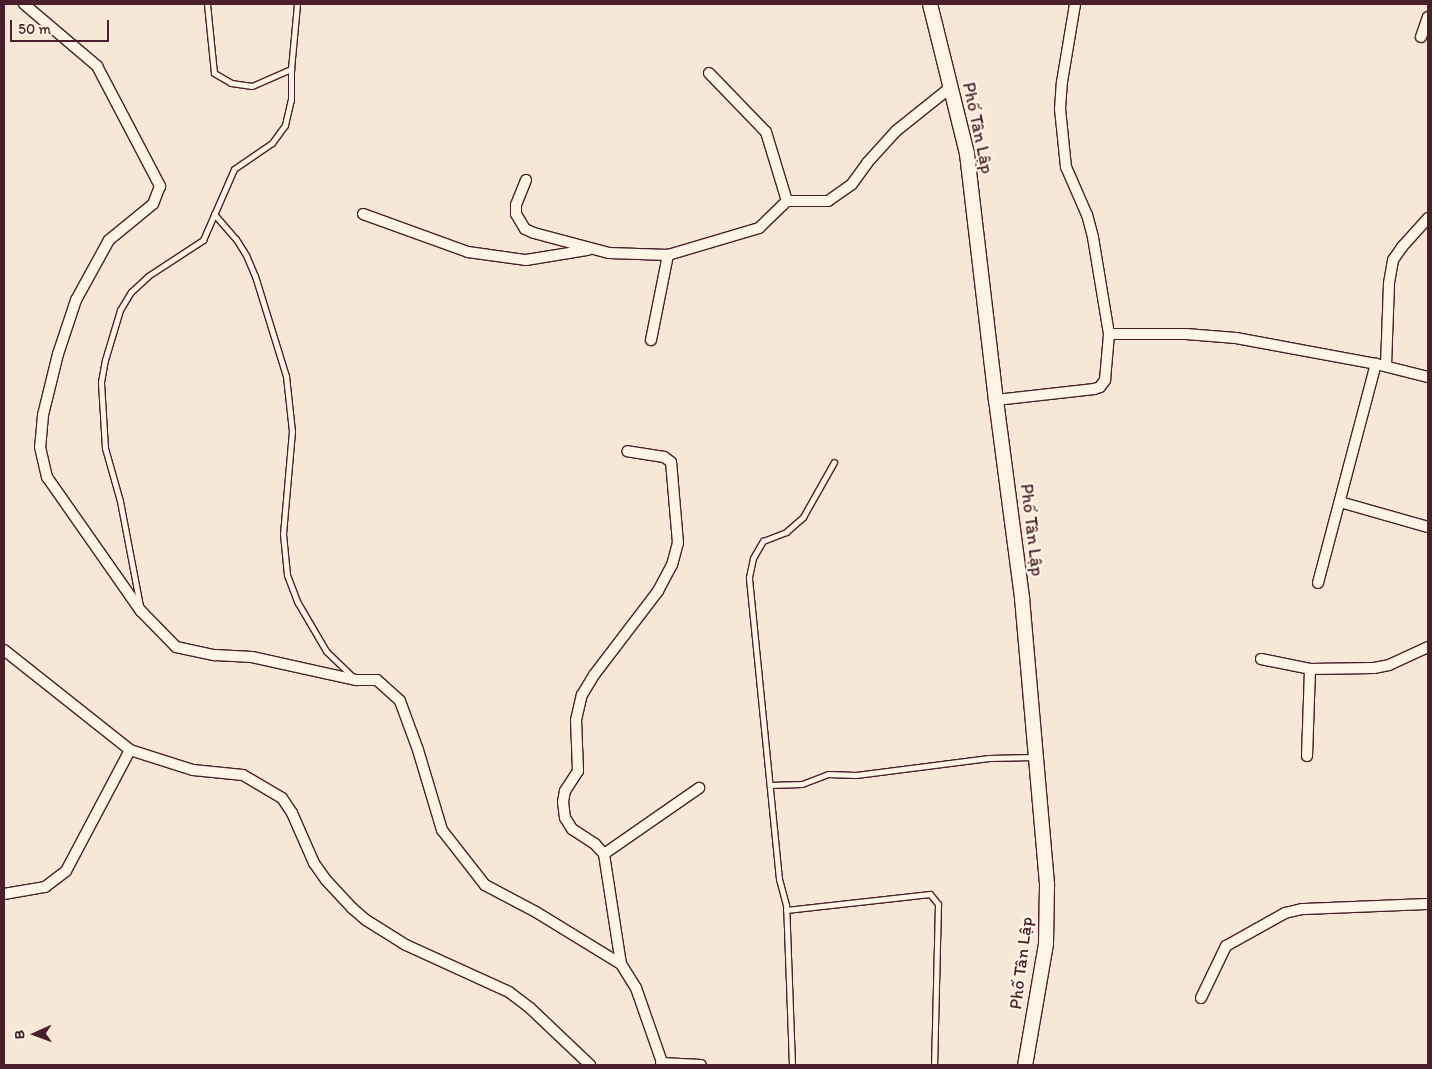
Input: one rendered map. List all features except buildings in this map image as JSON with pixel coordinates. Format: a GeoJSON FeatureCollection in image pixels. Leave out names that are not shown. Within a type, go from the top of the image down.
{"type":"FeatureCollection","features":[{"type":"Feature","properties":{"kind":"main road","name":"Phố Tân Lập"},"geometry":{"type":"LineString","coordinates":[[930,4],[967,154],[1022,598],[1047,886],[1046,944],[1025,1065]]}},
{"type":"Feature","properties":{"kind":"street"},"geometry":{"type":"LineString","coordinates":[[24,4],[96,66],[160,186],[153,204],[109,240],[76,300],[58,354],[43,415],[40,447],[47,477],[141,611],[176,647],[215,655],[252,657],[356,680],[377,680],[400,700],[418,750],[442,830],[485,885],[536,912],[621,964]]}},
{"type":"Feature","properties":{"kind":"street"},"geometry":{"type":"LineString","coordinates":[[996,400],[1100,387],[1105,380],[1109,334],[1090,225],[1070,179],[1064,154],[1061,94],[1076,4]]}},
{"type":"Feature","properties":{"kind":"street"},"geometry":{"type":"LineString","coordinates":[[1421,37],[1428,17]]}},
{"type":"Feature","properties":{"kind":"street"},"geometry":{"type":"LineString","coordinates":[[708,73],[766,132],[787,201]]}},
{"type":"Feature","properties":{"kind":"street"},"geometry":{"type":"LineString","coordinates":[[526,180],[516,205],[516,214],[525,228],[534,234],[591,250],[609,253],[668,255],[759,228],[787,201],[828,201],[852,184],[867,163],[896,130],[951,86]]}},
{"type":"Feature","properties":{"kind":"street"},"geometry":{"type":"LineString","coordinates":[[363,214],[468,252],[526,260],[591,250]]}},
{"type":"Feature","properties":{"kind":"street"},"geometry":{"type":"LineString","coordinates":[[1318,583],[1381,365],[1391,270],[1397,253],[1428,218]]}},
{"type":"Feature","properties":{"kind":"street"},"geometry":{"type":"LineString","coordinates":[[652,340],[668,255]]}},
{"type":"Feature","properties":{"kind":"street"},"geometry":{"type":"LineString","coordinates":[[1109,334],[1186,334],[1236,338],[1381,365],[1428,377]]}},
{"type":"Feature","properties":{"kind":"street"},"geometry":{"type":"LineString","coordinates":[[627,451],[664,457],[671,462],[678,544],[665,579],[594,674],[578,706],[576,733],[578,770],[563,796],[565,818],[572,829],[595,844],[604,854],[621,964],[636,988],[662,1064],[701,1065]]}},
{"type":"Feature","properties":{"kind":"street"},"geometry":{"type":"LineString","coordinates":[[1340,502],[1428,527]]}},
{"type":"Feature","properties":{"kind":"street"},"geometry":{"type":"LineString","coordinates":[[1261,659],[1310,669],[1374,668],[1389,665],[1428,647]]}},
{"type":"Feature","properties":{"kind":"street"},"geometry":{"type":"LineString","coordinates":[[4,650],[130,750],[193,770],[243,775],[282,798],[292,813],[314,862],[326,880],[352,908],[374,925],[406,945],[509,992],[530,1008],[590,1065]]}},
{"type":"Feature","properties":{"kind":"street"},"geometry":{"type":"LineString","coordinates":[[1307,756],[1310,669]]}},
{"type":"Feature","properties":{"kind":"street"},"geometry":{"type":"LineString","coordinates":[[4,894],[45,887],[66,871],[130,750]]}},
{"type":"Feature","properties":{"kind":"street"},"geometry":{"type":"LineString","coordinates":[[604,854],[699,788]]}},
{"type":"Feature","properties":{"kind":"street"},"geometry":{"type":"LineString","coordinates":[[1201,998],[1226,946],[1285,913],[1303,909],[1428,904]]}},
{"type":"Feature","properties":{"kind":"lane"},"geometry":{"type":"LineString","coordinates":[[207,4],[214,73],[231,83],[252,86],[291,69]]}},
{"type":"Feature","properties":{"kind":"lane"},"geometry":{"type":"LineString","coordinates":[[141,611],[120,501],[105,448],[101,374],[116,320],[131,292],[148,276],[198,245],[208,234],[224,188],[234,169],[272,143],[285,126],[291,100],[291,69],[297,4]]}},
{"type":"Feature","properties":{"kind":"lane"},"geometry":{"type":"LineString","coordinates":[[214,214],[242,247],[252,269],[289,392],[292,456],[283,534],[287,575],[302,611],[326,651],[356,680]]}},
{"type":"Feature","properties":{"kind":"lane"},"geometry":{"type":"LineString","coordinates":[[792,1065],[786,910],[779,879],[749,577],[753,558],[763,542],[786,532],[803,517],[834,462]]}},
{"type":"Feature","properties":{"kind":"lane"},"geometry":{"type":"LineString","coordinates":[[770,785],[802,784],[828,774],[856,775],[989,758],[1036,757]]}},
{"type":"Feature","properties":{"kind":"lane"},"geometry":{"type":"LineString","coordinates":[[786,910],[930,894],[938,904],[934,1065]]}}]}
